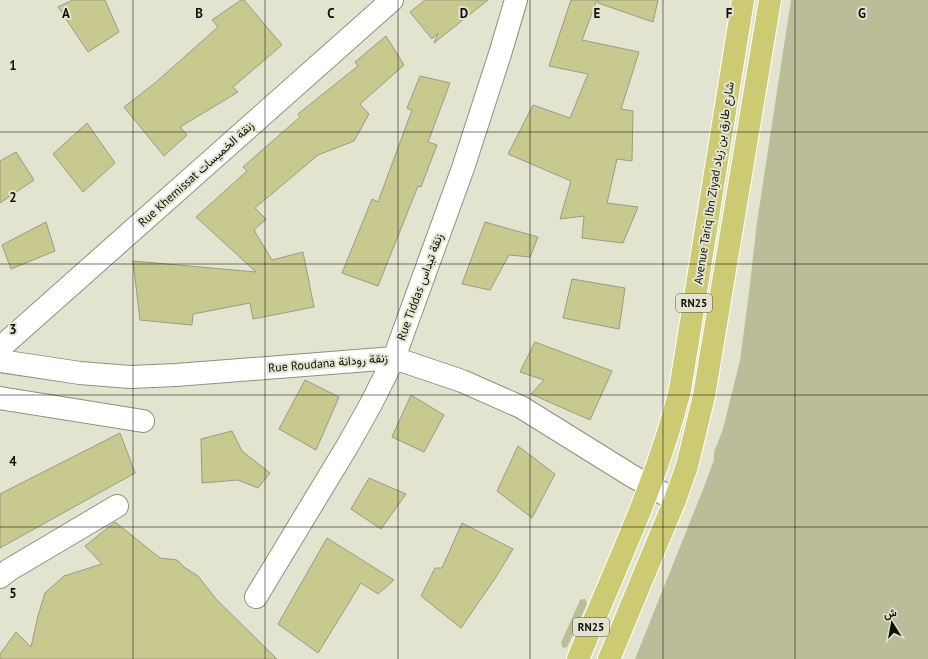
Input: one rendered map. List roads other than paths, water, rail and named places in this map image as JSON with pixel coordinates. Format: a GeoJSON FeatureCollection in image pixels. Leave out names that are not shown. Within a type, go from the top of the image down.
{"type":"FeatureCollection","features":[{"type":"Feature","properties":{"kind":"main road","name":"Avenue Tariq Ibn Ziyad شارع طارق بن زياد"},"geometry":{"type":"LineString","coordinates":[[578,659],[650,486],[672,422],[680,390],[743,0]]}},
{"type":"Feature","properties":{"kind":"main road","name":"Avenue Tariq Ibn Ziyad شارع طارق بن زياد"},"geometry":{"type":"LineString","coordinates":[[609,659],[675,500],[687,466],[704,396],[770,0]]}},
{"type":"Feature","properties":{"kind":"street","name":"Rue Khemissat زنقة الخميسات"},"geometry":{"type":"LineString","coordinates":[[0,348],[392,0]]}},
{"type":"Feature","properties":{"kind":"street","name":"Rue Tiddas زنقة تيداس"},"geometry":{"type":"LineString","coordinates":[[256,597],[348,445],[394,358],[463,168],[516,0]]}},
{"type":"Feature","properties":{"kind":"street","name":"Rue Roudana زنقة رودانة"},"geometry":{"type":"LineString","coordinates":[[0,361],[80,373],[130,377],[176,375],[394,358],[462,381],[522,407],[675,500]]}},
{"type":"Feature","properties":{"kind":"street"},"geometry":{"type":"LineString","coordinates":[[0,398],[143,421]]}},
{"type":"Feature","properties":{"kind":"street"},"geometry":{"type":"LineString","coordinates":[[0,578],[9,570],[117,506]]}}]}
